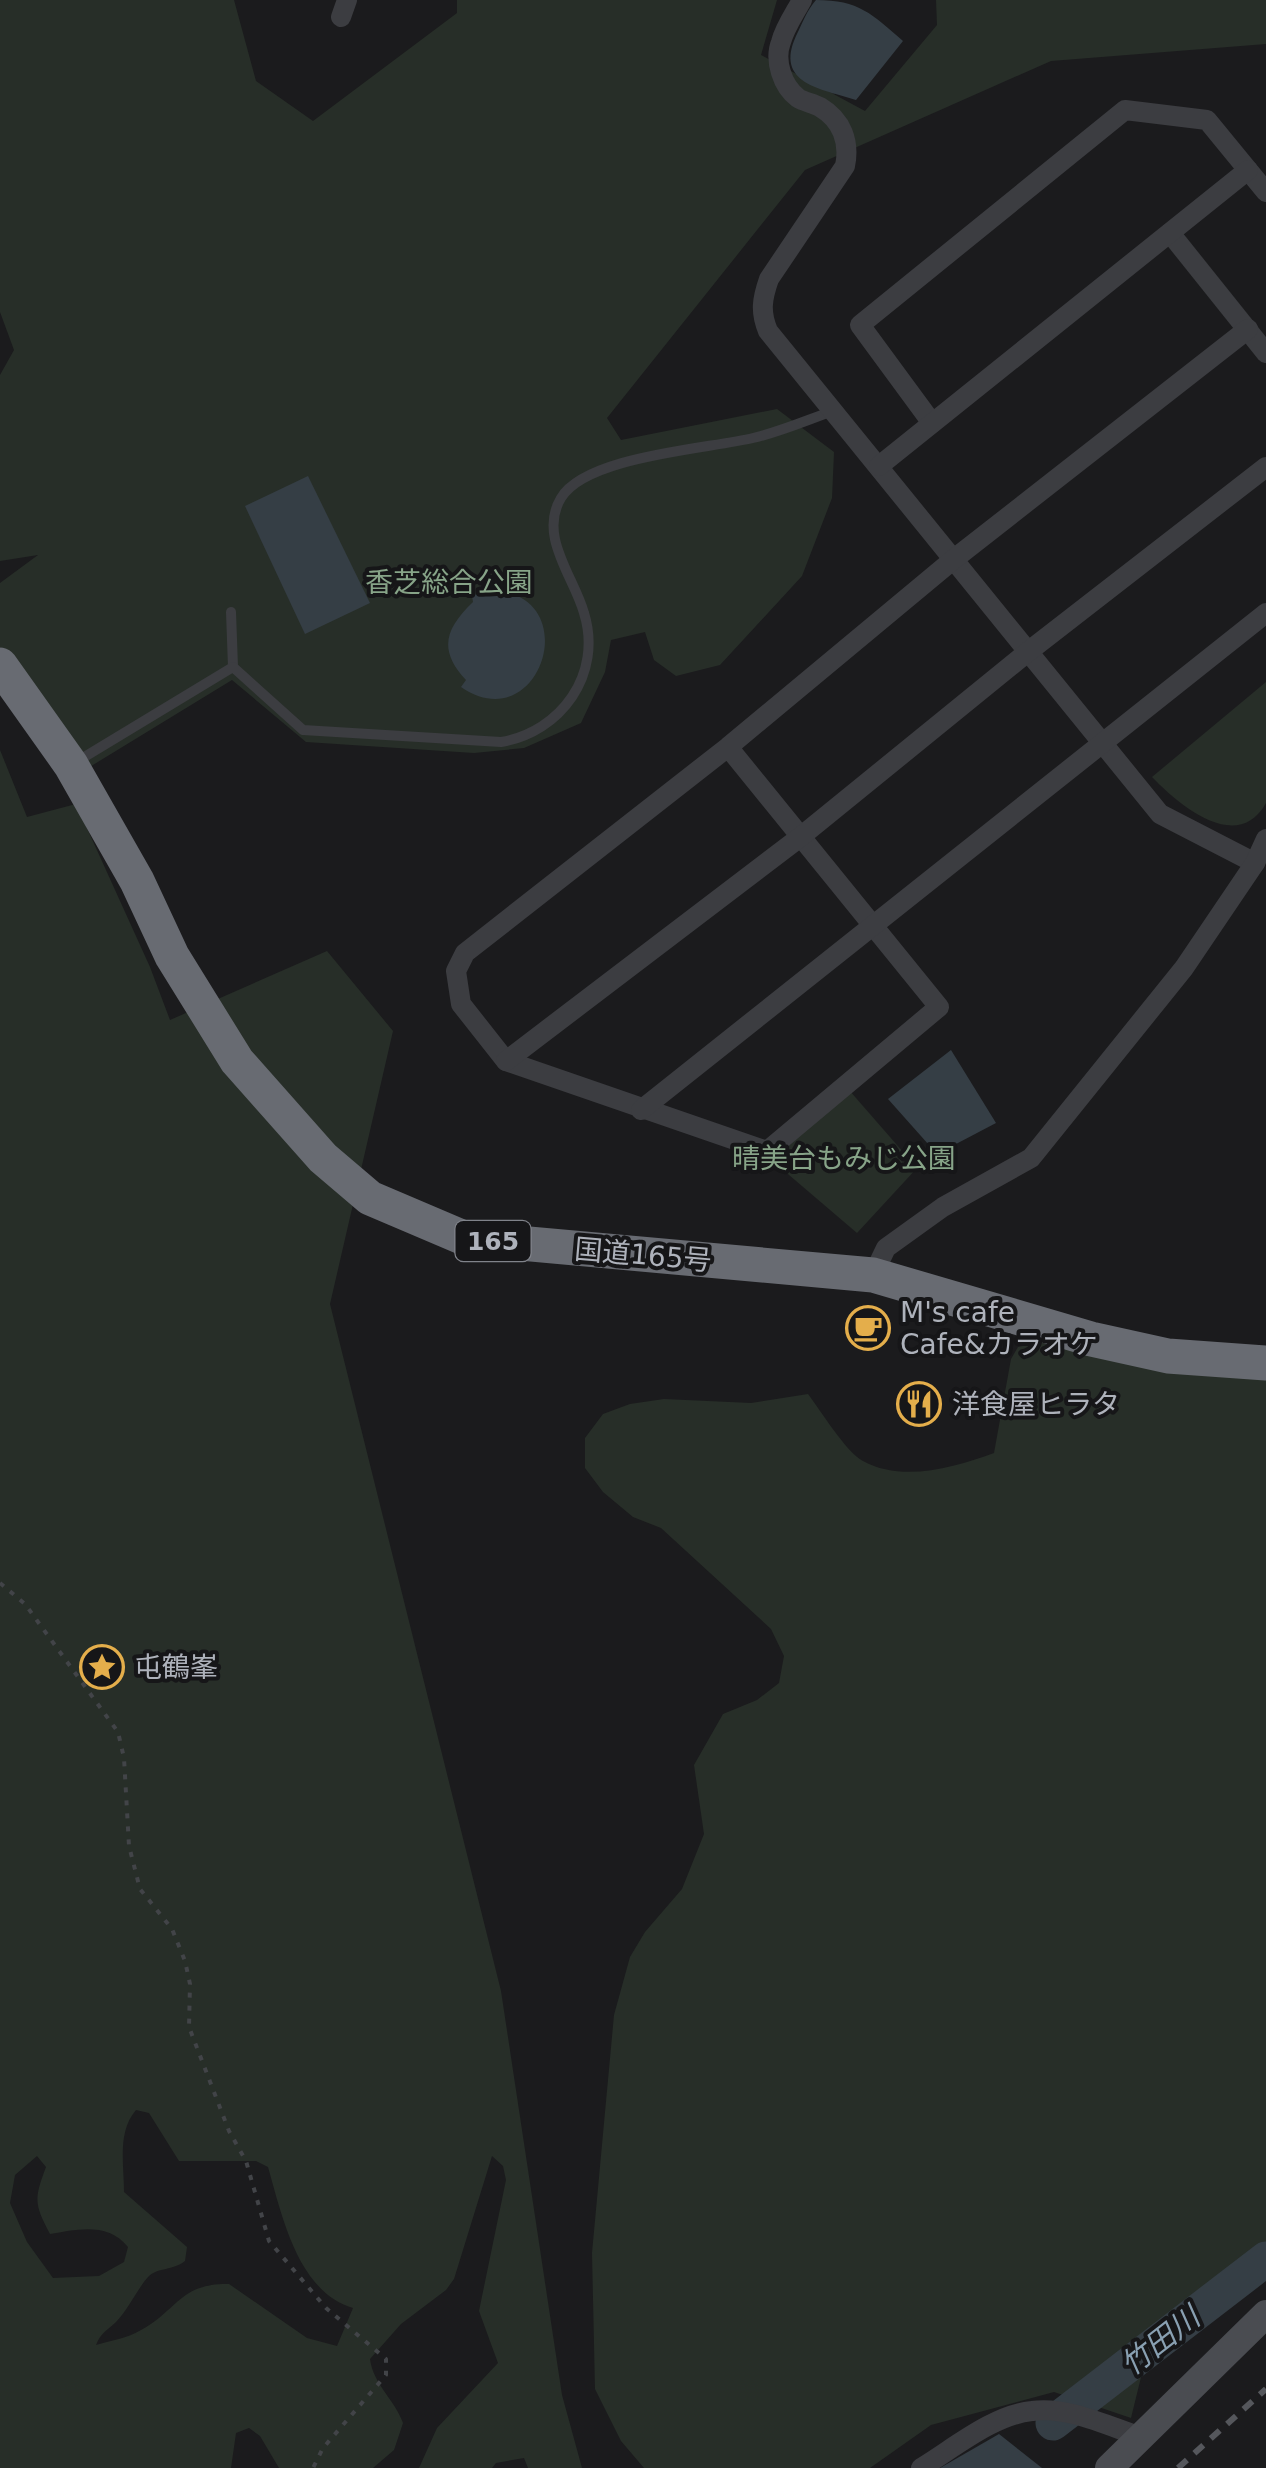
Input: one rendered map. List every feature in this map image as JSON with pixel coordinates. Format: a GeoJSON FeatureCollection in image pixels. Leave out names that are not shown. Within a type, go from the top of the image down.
{"type":"FeatureCollection","features":[{"type":"Feature","properties":{"kind":"highway","name":"国道165号"},"geometry":{"type":"LineString","coordinates":[[0,665],[71,765],[136,881],[172,956],[238,1061],[323,1158],[370,1198],[464,1238],[873,1274],[1091,1339],[1168,1356],[1266,1364]]}},
{"type":"Feature","properties":{"kind":"main road"},"geometry":{"type":"LineString","coordinates":[[1109,2468],[1266,2314]]}},
{"type":"Feature","properties":{"kind":"street"},"geometry":{"type":"LineString","coordinates":[[802,0],[780,43],[781,75],[798,98],[820,107],[836,120],[848,152],[844,166],[769,279],[762,300],[762,317],[768,332],[1160,814],[1255,863]]}},
{"type":"Feature","properties":{"kind":"street"},"geometry":{"type":"LineString","coordinates":[[932,423],[860,325],[1125,110],[1207,120],[1266,192]]}},
{"type":"Feature","properties":{"kind":"street"},"geometry":{"type":"LineString","coordinates":[[879,466],[1248,170]]}},
{"type":"Feature","properties":{"kind":"street"},"geometry":{"type":"LineString","coordinates":[[1170,233],[1266,353]]}},
{"type":"Feature","properties":{"kind":"street"},"geometry":{"type":"LineString","coordinates":[[728,746],[939,1008],[767,1151],[506,1061],[460,1004],[456,972],[466,953],[728,746],[954,559],[1248,329]]}},
{"type":"Feature","properties":{"kind":"street"},"geometry":{"type":"LineString","coordinates":[[506,1061],[799,838],[1029,651],[1266,467]]}},
{"type":"Feature","properties":{"kind":"street"},"geometry":{"type":"LineString","coordinates":[[641,1110],[1266,613]]}},
{"type":"Feature","properties":{"kind":"street"},"geometry":{"type":"LineString","coordinates":[[873,1274],[886,1248],[943,1207],[1031,1158],[1184,968],[1255,863],[1266,839]]}},
{"type":"Feature","properties":{"kind":"street"},"geometry":{"type":"LineString","coordinates":[[921,2468],[1004,2418],[1034,2410],[1084,2418],[1138,2436]]}},
{"type":"Feature","properties":{"kind":"lane"},"geometry":{"type":"LineString","coordinates":[[231,612],[233,667],[303,730],[501,742],[532,733],[563,711],[586,666],[585,614],[554,539],[554,518],[561,498],[578,480],[606,466],[757,438],[833,412]]}},
{"type":"Feature","properties":{"kind":"lane"},"geometry":{"type":"LineString","coordinates":[[71,765],[233,667]]}},
{"type":"Feature","properties":{"kind":"path"},"geometry":{"type":"LineString","coordinates":[[0,1584],[24,1604],[118,1732],[124,1758],[128,1846],[140,1888],[172,1929],[185,1961],[190,1984],[188,2027],[229,2131],[246,2161],[269,2241],[326,2308],[386,2359],[386,2374],[323,2448],[313,2468]]}},
{"type":"Feature","properties":{"kind":"green space","name":"香芝総合公園"},"geometry":{"type":"Polygon","coordinates":[[[0,0],[234,0],[256,81],[313,121],[457,13],[457,0],[777,0],[761,55],[865,111],[937,25],[936,0],[1266,0],[1266,44],[1051,61],[805,170],[607,418],[621,440],[777,409],[834,452],[832,498],[802,576],[720,665],[676,676],[654,660],[645,632],[611,640],[605,672],[581,723],[524,748],[474,753],[306,742],[232,680],[88,768],[0,647],[0,583],[38,555],[0,561],[0,375],[14,350],[0,312],[0,0]]]}},
{"type":"Feature","properties":{"kind":"green space"},"geometry":{"type":"Polygon","coordinates":[[[1266,682],[1266,803],[1254,818],[1240,825],[1208,820],[1177,800],[1152,777],[1266,682]]]}},
{"type":"Feature","properties":{"kind":"green space"},"geometry":{"type":"Polygon","coordinates":[[[0,750],[27,817],[76,804],[170,1020],[327,951],[393,1031],[330,1304],[501,1991],[562,2395],[582,2468],[528,2468],[524,2458],[496,2463],[492,2468],[419,2468],[437,2428],[498,2363],[479,2311],[506,2180],[503,2166],[492,2156],[454,2279],[446,2290],[401,2324],[370,2359],[375,2376],[403,2423],[394,2450],[373,2468],[279,2468],[260,2436],[249,2428],[236,2433],[231,2468],[0,2468],[0,750]],[[136,2110],[124,2138],[124,2192],[187,2247],[185,2261],[149,2276],[96,2345],[141,2330],[189,2293],[229,2284],[307,2338],[337,2346],[353,2308],[318,2286],[306,2269],[287,2229],[268,2167],[256,2161],[179,2161],[149,2113],[136,2110]],[[37,2156],[15,2175],[10,2203],[27,2242],[53,2278],[99,2276],[124,2262],[128,2247],[112,2234],[92,2229],[50,2234],[38,2201],[46,2167],[37,2156]]]}},
{"type":"Feature","properties":{"kind":"green space","name":"晴美台もみじ公園"},"geometry":{"type":"Polygon","coordinates":[[[849,1090],[917,1168],[857,1233],[768,1157],[849,1090]]]}},
{"type":"Feature","properties":{"kind":"green space"},"geometry":{"type":"Polygon","coordinates":[[[1047,1341],[1266,1376],[1266,2266],[1145,2361],[1131,2418],[1054,2392],[931,2425],[870,2468],[644,2468],[621,2441],[595,2389],[592,2253],[614,2015],[630,1957],[645,1932],[682,1889],[704,1834],[694,1765],[723,1714],[757,1700],[779,1683],[784,1656],[771,1629],[661,1528],[633,1517],[603,1492],[585,1468],[585,1438],[603,1414],[630,1404],[664,1399],[751,1403],[808,1394],[863,1461],[895,1471],[946,1467],[994,1453],[1011,1359],[1018,1347],[1047,1341]]]}},
{"type":"Feature","properties":{"kind":"shaded area"},"geometry":{"type":"Polygon","coordinates":[[[816,0],[864,10],[903,41],[856,100],[816,88],[796,74],[791,65],[796,36],[816,0]]]}},
{"type":"Feature","properties":{"kind":"shaded area"},"geometry":{"type":"Polygon","coordinates":[[[308,476],[370,603],[305,634],[245,506],[308,476]]]}},
{"type":"Feature","properties":{"kind":"shaded area"},"geometry":{"type":"Polygon","coordinates":[[[487,590],[518,596],[537,613],[545,635],[542,659],[531,680],[513,695],[489,699],[461,687],[466,680],[451,659],[448,640],[456,621],[473,602],[472,596],[487,590]]]}},
{"type":"Feature","properties":{"kind":"shaded area"},"geometry":{"type":"Polygon","coordinates":[[[951,1050],[996,1123],[937,1154],[888,1099],[951,1050]]]}},
{"type":"Feature","properties":{"kind":"shaded area"},"geometry":{"type":"Polygon","coordinates":[[[999,2434],[1042,2468],[940,2468],[999,2434]]]}},
{"type":"Feature","properties":{"kind":"waterway","name":"竹田川"},"geometry":{"type":"LineString","coordinates":[[1053,2423],[1266,2259]]}},
{"type":"Feature","properties":{"kind":"railway"},"geometry":{"type":"LineString","coordinates":[[1178,2468],[1266,2389]]}},
{"type":"Feature","properties":{"kind":"place","name":"M's cafe Cafe&カラオケ"},"geometry":{"type":"Point","coordinates":[868,1328]}},
{"type":"Feature","properties":{"kind":"place","name":"洋食屋ヒラタ"},"geometry":{"type":"Point","coordinates":[919,1404]}},
{"type":"Feature","properties":{"kind":"place","name":"屯鶴峯"},"geometry":{"type":"Point","coordinates":[102,1667]}}]}
